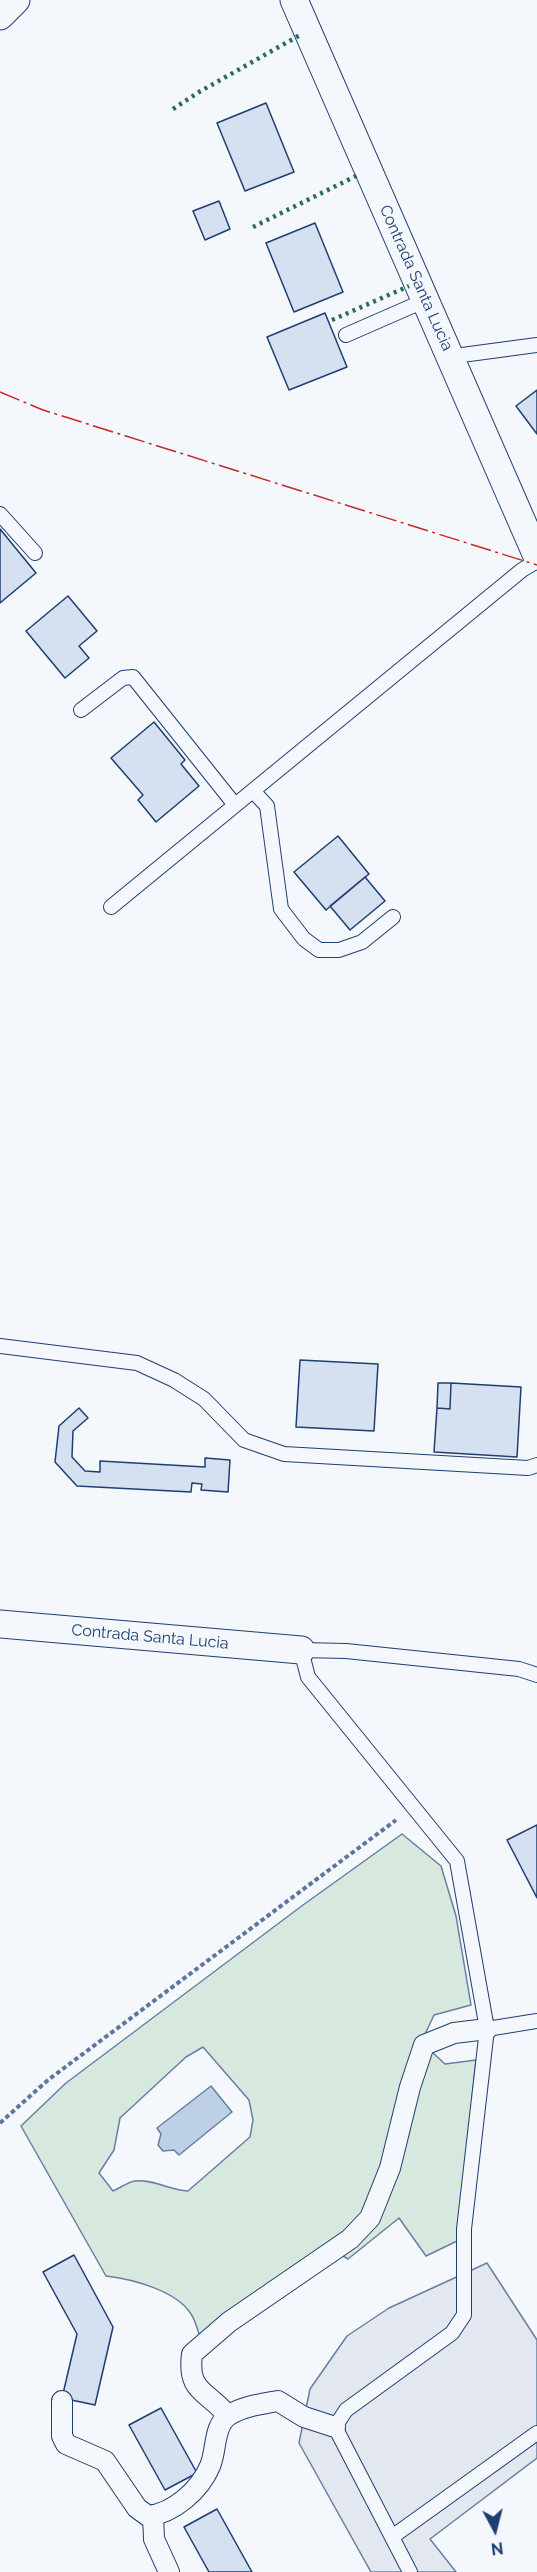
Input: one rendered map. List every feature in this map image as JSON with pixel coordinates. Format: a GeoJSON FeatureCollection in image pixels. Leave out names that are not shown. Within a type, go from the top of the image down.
{"type":"FeatureCollection","features":[{"type":"Feature","properties":{"kind":"street"},"geometry":{"type":"LineString","coordinates":[[0,16],[16,0]]}},
{"type":"Feature","properties":{"kind":"street","name":"Contrada Santa Lucia"},"geometry":{"type":"LineString","coordinates":[[294,0],[537,556]]}},
{"type":"Feature","properties":{"kind":"street","name":"Contrada Santa Lucia"},"geometry":{"type":"LineString","coordinates":[[0,1624],[301,1650]]}},
{"type":"Feature","properties":{"kind":"street"},"geometry":{"type":"LineString","coordinates":[[228,2416],[218,2404],[193,2383],[190,2368],[192,2354],[229,2322],[350,2239],[370,2218],[390,2168],[410,2087],[424,2045],[454,2033],[487,2029]]}},
{"type":"Feature","properties":{"kind":"street"},"geometry":{"type":"LineString","coordinates":[[62,2401],[60,2409],[62,2436],[66,2444],[105,2461],[137,2508],[148,2516],[160,2514],[200,2486],[211,2465],[218,2431],[228,2416],[254,2405],[278,2401],[304,2417],[335,2427]]}},
{"type":"Feature","properties":{"kind":"street"},"geometry":{"type":"LineString","coordinates":[[153,2515],[154,2539],[169,2572]]}},
{"type":"Feature","properties":{"kind":"lane"},"geometry":{"type":"LineString","coordinates":[[346,335],[426,300]]}},
{"type":"Feature","properties":{"kind":"lane"},"geometry":{"type":"LineString","coordinates":[[452,361],[462,355],[537,345]]}},
{"type":"Feature","properties":{"kind":"lane"},"geometry":{"type":"LineString","coordinates":[[0,514],[35,554]]}},
{"type":"Feature","properties":{"kind":"lane"},"geometry":{"type":"LineString","coordinates":[[111,907],[522,570],[537,561]]}},
{"type":"Feature","properties":{"kind":"lane"},"geometry":{"type":"LineString","coordinates":[[81,710],[123,678],[133,677],[235,806]]}},
{"type":"Feature","properties":{"kind":"lane"},"geometry":{"type":"LineString","coordinates":[[252,791],[267,806],[281,909],[304,939],[319,950],[339,950],[362,942],[393,916]]}},
{"type":"Feature","properties":{"kind":"lane"},"geometry":{"type":"LineString","coordinates":[[0,1346],[138,1364],[174,1380],[204,1399],[244,1440],[284,1454],[528,1467],[537,1465]]}},
{"type":"Feature","properties":{"kind":"lane"},"geometry":{"type":"LineString","coordinates":[[410,2572],[335,2427],[346,2410],[452,2333],[464,2315],[464,2229],[487,2029],[457,1861],[308,1677],[301,1650],[346,1652],[519,1669],[537,1675]]}},
{"type":"Feature","properties":{"kind":"lane"},"geometry":{"type":"LineString","coordinates":[[487,2029],[537,2021]]}},
{"type":"Feature","properties":{"kind":"lane"},"geometry":{"type":"LineString","coordinates":[[392,2537],[537,2433]]}},
{"type":"Feature","properties":{"kind":"path"},"geometry":{"type":"LineString","coordinates":[[0,2123],[48,2080],[414,1807]]}},
{"type":"Feature","properties":{"kind":"shaded area"},"geometry":{"type":"Polygon","coordinates":[[[402,1834],[441,1866],[456,1916],[471,2005],[434,2015],[426,2032],[432,2052],[445,2064],[476,2060],[457,2241],[426,2256],[399,2218],[348,2259],[335,2251],[201,2340],[191,2314],[175,2298],[140,2283],[106,2276],[21,2126],[66,2083],[303,1905],[402,1834]],[[203,2047],[186,2057],[120,2118],[114,2150],[99,2173],[113,2191],[135,2181],[142,2181],[188,2191],[250,2137],[253,2120],[249,2100],[203,2047]]]}},
{"type":"Feature","properties":{"kind":"shaded area"},"geometry":{"type":"Polygon","coordinates":[[[487,2263],[537,2340],[537,2458],[430,2539],[456,2572],[371,2572],[299,2443],[310,2389],[347,2336],[389,2308],[487,2263]]]}},
{"type":"Feature","properties":{"kind":"water"},"geometry":{"type":"Polygon","coordinates":[[[211,2086],[232,2112],[179,2155],[174,2150],[163,2151],[158,2145],[161,2134],[157,2128],[211,2086]]]}},
{"type":"Feature","properties":{"kind":"building"},"geometry":{"type":"Polygon","coordinates":[[[266,103],[294,172],[245,191],[217,123],[266,103]]]}},
{"type":"Feature","properties":{"kind":"building"},"geometry":{"type":"Polygon","coordinates":[[[219,201],[230,229],[205,240],[193,211],[219,201]]]}},
{"type":"Feature","properties":{"kind":"building"},"geometry":{"type":"Polygon","coordinates":[[[315,223],[343,292],[294,312],[266,243],[315,223]]]}},
{"type":"Feature","properties":{"kind":"building"},"geometry":{"type":"Polygon","coordinates":[[[325,313],[347,367],[289,390],[267,337],[325,313]]]}},
{"type":"Feature","properties":{"kind":"building"},"geometry":{"type":"Polygon","coordinates":[[[537,390],[537,434],[516,406],[537,390]]]}},
{"type":"Feature","properties":{"kind":"building"},"geometry":{"type":"Polygon","coordinates":[[[0,529],[36,573],[0,603],[0,529]]]}},
{"type":"Feature","properties":{"kind":"building"},"geometry":{"type":"Polygon","coordinates":[[[68,596],[97,631],[79,646],[89,658],[65,678],[26,631],[68,596]]]}},
{"type":"Feature","properties":{"kind":"building"},"geometry":{"type":"Polygon","coordinates":[[[154,722],[185,760],[181,764],[199,786],[156,822],[138,800],[143,795],[111,758],[154,722]]]}},
{"type":"Feature","properties":{"kind":"building"},"geometry":{"type":"Polygon","coordinates":[[[338,836],[369,874],[326,910],[294,872],[338,836]]]}},
{"type":"Feature","properties":{"kind":"building"},"geometry":{"type":"Polygon","coordinates":[[[365,877],[385,901],[350,930],[330,906],[365,877]]]}},
{"type":"Feature","properties":{"kind":"building"},"geometry":{"type":"Polygon","coordinates":[[[300,1360],[378,1364],[374,1431],[296,1427],[300,1360]]]}},
{"type":"Feature","properties":{"kind":"building"},"geometry":{"type":"Polygon","coordinates":[[[438,1383],[451,1383],[450,1409],[437,1408],[438,1383]]]}},
{"type":"Feature","properties":{"kind":"building"},"geometry":{"type":"Polygon","coordinates":[[[451,1383],[521,1387],[517,1457],[434,1452],[437,1408],[450,1409],[451,1383]]]}},
{"type":"Feature","properties":{"kind":"building"},"geometry":{"type":"Polygon","coordinates":[[[79,1408],[88,1418],[73,1431],[72,1457],[85,1471],[100,1472],[100,1461],[205,1467],[205,1458],[230,1460],[228,1492],[201,1490],[202,1484],[192,1483],[191,1492],[77,1486],[55,1462],[59,1426],[79,1408]]]}},
{"type":"Feature","properties":{"kind":"building"},"geometry":{"type":"Polygon","coordinates":[[[537,1825],[537,1898],[507,1840],[537,1825]]]}},
{"type":"Feature","properties":{"kind":"building"},"geometry":{"type":"Polygon","coordinates":[[[74,2255],[113,2327],[95,2405],[62,2398],[77,2334],[43,2272],[74,2255]]]}},
{"type":"Feature","properties":{"kind":"building"},"geometry":{"type":"Polygon","coordinates":[[[161,2408],[197,2473],[165,2490],[129,2425],[161,2408]]]}},
{"type":"Feature","properties":{"kind":"building"},"geometry":{"type":"Polygon","coordinates":[[[217,2509],[252,2572],[209,2572],[184,2527],[217,2509]]]}},
{"type":"Feature","properties":{"kind":"hedge"},"geometry":{"type":"LineString","coordinates":[[173,109],[300,35]]}},
{"type":"Feature","properties":{"kind":"hedge"},"geometry":{"type":"LineString","coordinates":[[253,227],[360,174]]}},
{"type":"Feature","properties":{"kind":"hedge"},"geometry":{"type":"LineString","coordinates":[[332,320],[409,286]]}},
{"type":"Feature","properties":{"kind":"power"},"geometry":{"type":"LineString","coordinates":[[0,392],[43,410],[537,565]]}}]}
